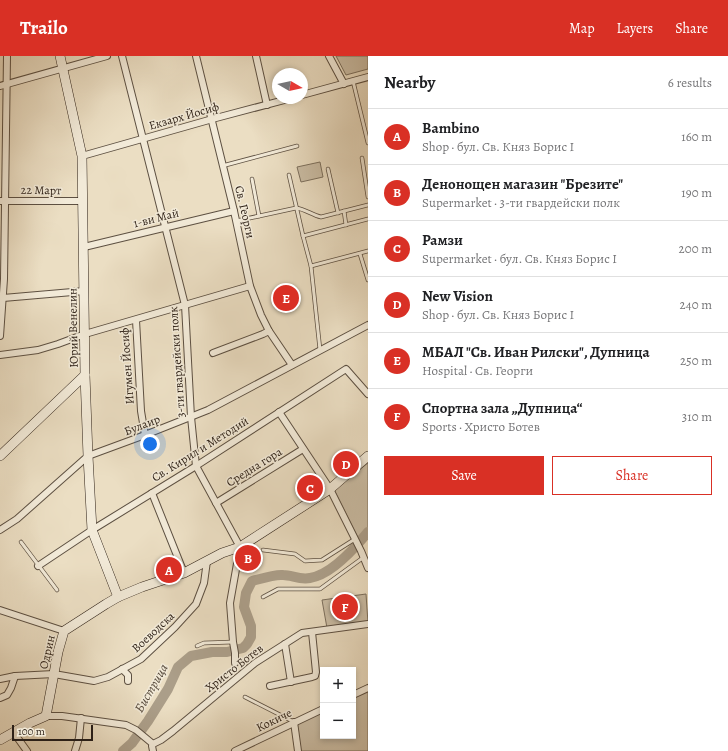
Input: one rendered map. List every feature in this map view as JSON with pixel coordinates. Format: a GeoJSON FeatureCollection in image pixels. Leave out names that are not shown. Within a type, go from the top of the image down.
{"type":"FeatureCollection","features":[{"type":"Feature","properties":{"kind":"street"},"geometry":{"type":"LineString","coordinates":[[0,336],[3,298],[3,201],[7,56]]}},
{"type":"Feature","properties":{"kind":"street","name":"Юрий Венелин"},"geometry":{"type":"LineString","coordinates":[[60,56],[82,156],[85,375],[92,530],[118,597]]}},
{"type":"Feature","properties":{"kind":"street"},"geometry":{"type":"LineString","coordinates":[[0,86],[107,56]]}},
{"type":"Feature","properties":{"kind":"street","name":"3-ти гвардейски полк"},"geometry":{"type":"LineString","coordinates":[[122,56],[185,305],[191,418],[196,466],[240,547]]}},
{"type":"Feature","properties":{"kind":"street","name":"Св. Георги"},"geometry":{"type":"LineString","coordinates":[[196,56],[234,211],[250,286],[269,331],[292,365]]}},
{"type":"Feature","properties":{"kind":"street"},"geometry":{"type":"LineString","coordinates":[[256,56],[267,105]]}},
{"type":"Feature","properties":{"kind":"street"},"geometry":{"type":"LineString","coordinates":[[329,56],[344,84]]}},
{"type":"Feature","properties":{"kind":"street"},"geometry":{"type":"LineString","coordinates":[[308,93],[368,77]]}},
{"type":"Feature","properties":{"kind":"street","name":"Екзарх Йосиф"},"geometry":{"type":"LineString","coordinates":[[82,156],[211,119],[272,104]]}},
{"type":"Feature","properties":{"kind":"street","name":"22 Март"},"geometry":{"type":"LineString","coordinates":[[3,201],[82,201]]}},
{"type":"Feature","properties":{"kind":"street","name":"1-ви Май"},"geometry":{"type":"LineString","coordinates":[[84,247],[234,211]]}},
{"type":"Feature","properties":{"kind":"street"},"geometry":{"type":"LineString","coordinates":[[0,355],[38,350],[85,334],[250,286]]}},
{"type":"Feature","properties":{"kind":"street"},"geometry":{"type":"LineString","coordinates":[[3,298],[84,291]]}},
{"type":"Feature","properties":{"kind":"street","name":"Игумен Йосиф"},"geometry":{"type":"LineString","coordinates":[[136,320],[141,411],[145,435]]}},
{"type":"Feature","properties":{"kind":"street","name":"Булаир"},"geometry":{"type":"LineString","coordinates":[[0,530],[17,519],[88,456],[191,418],[368,325]]}},
{"type":"Feature","properties":{"kind":"street"},"geometry":{"type":"LineString","coordinates":[[213,353],[269,331]]}},
{"type":"Feature","properties":{"kind":"street","name":"Св. Кирил и Методий"},"geometry":{"type":"LineString","coordinates":[[38,566],[92,530],[196,466],[346,369],[368,394]]}},
{"type":"Feature","properties":{"kind":"street"},"geometry":{"type":"LineString","coordinates":[[0,456],[85,375]]}},
{"type":"Feature","properties":{"kind":"street"},"geometry":{"type":"LineString","coordinates":[[279,412],[330,489],[363,554],[368,568]]}},
{"type":"Feature","properties":{"kind":"street","name":"Средна гора"},"geometry":{"type":"LineString","coordinates":[[216,503],[303,449]]}},
{"type":"Feature","properties":{"kind":"street","name":"Одрин"},"geometry":{"type":"LineString","coordinates":[[46,716],[58,652],[64,631],[118,597],[142,586],[184,573],[222,553],[240,547],[266,532],[330,489],[368,456]]}},
{"type":"Feature","properties":{"kind":"street"},"geometry":{"type":"LineString","coordinates":[[152,493],[184,573]]}},
{"type":"Feature","properties":{"kind":"street"},"geometry":{"type":"LineString","coordinates":[[235,662],[230,603],[240,547]]}},
{"type":"Feature","properties":{"kind":"street","name":"Воеводска"},"geometry":{"type":"LineString","coordinates":[[0,679],[15,676],[54,674],[94,680],[108,677],[142,659],[196,604],[204,583],[207,561]]}},
{"type":"Feature","properties":{"kind":"street"},"geometry":{"type":"LineString","coordinates":[[0,610],[64,631]]}},
{"type":"Feature","properties":{"kind":"street","name":"Христо Ботев"},"geometry":{"type":"LineString","coordinates":[[150,742],[161,740],[255,663],[302,633],[368,624]]}},
{"type":"Feature","properties":{"kind":"street"},"geometry":{"type":"LineString","coordinates":[[270,686],[315,676],[316,672],[312,632]]}},
{"type":"Feature","properties":{"kind":"street"},"geometry":{"type":"LineString","coordinates":[[285,644],[292,682]]}},
{"type":"Feature","properties":{"kind":"street"},"geometry":{"type":"LineString","coordinates":[[122,669],[128,675],[128,681]]}},
{"type":"Feature","properties":{"kind":"street"},"geometry":{"type":"LineString","coordinates":[[0,698],[7,695],[15,676]]}},
{"type":"Feature","properties":{"kind":"street"},"geometry":{"type":"LineString","coordinates":[[356,694],[368,688]]}},
{"type":"Feature","properties":{"kind":"street","name":"Кокиче"},"geometry":{"type":"LineString","coordinates":[[235,751],[320,710]]}},
{"type":"Feature","properties":{"kind":"street"},"geometry":{"type":"LineString","coordinates":[[0,740],[46,716],[62,716],[126,725],[133,728],[150,742],[153,751]]}},
{"type":"Feature","properties":{"kind":"street"},"geometry":{"type":"LineString","coordinates":[[75,751],[79,738],[81,718]]}},
{"type":"Feature","properties":{"kind":"street"},"geometry":{"type":"LineString","coordinates":[[294,722],[298,751]]}},
{"type":"Feature","properties":{"kind":"street"},"geometry":{"type":"LineString","coordinates":[[14,732],[27,751]]}},
{"type":"Feature","properties":{"kind":"lane"},"geometry":{"type":"LineString","coordinates":[[353,81],[368,143]]}},
{"type":"Feature","properties":{"kind":"lane"},"geometry":{"type":"LineString","coordinates":[[222,166],[297,146]]}},
{"type":"Feature","properties":{"kind":"lane"},"geometry":{"type":"LineString","coordinates":[[362,158],[368,198]]}},
{"type":"Feature","properties":{"kind":"lane"},"geometry":{"type":"LineString","coordinates":[[328,169],[338,213]]}},
{"type":"Feature","properties":{"kind":"lane"},"geometry":{"type":"LineString","coordinates":[[289,175],[311,266],[320,350]]}},
{"type":"Feature","properties":{"kind":"lane"},"geometry":{"type":"LineString","coordinates":[[252,179],[259,216]]}},
{"type":"Feature","properties":{"kind":"lane"},"geometry":{"type":"LineString","coordinates":[[236,221],[296,208],[321,217],[368,205]]}},
{"type":"Feature","properties":{"kind":"lane"},"geometry":{"type":"LineString","coordinates":[[344,211],[346,225]]}},
{"type":"Feature","properties":{"kind":"lane"},"geometry":{"type":"LineString","coordinates":[[303,236],[368,219]]}},
{"type":"Feature","properties":{"kind":"lane"},"geometry":{"type":"LineString","coordinates":[[311,266],[368,251]]}},
{"type":"Feature","properties":{"kind":"lane"},"geometry":{"type":"LineString","coordinates":[[360,254],[368,280]]}},
{"type":"Feature","properties":{"kind":"lane"},"geometry":{"type":"LineString","coordinates":[[263,550],[295,554],[305,561],[322,560],[355,539]]}},
{"type":"Feature","properties":{"kind":"lane"},"geometry":{"type":"LineString","coordinates":[[21,542],[57,590]]}},
{"type":"Feature","properties":{"kind":"lane"},"geometry":{"type":"LineString","coordinates":[[263,597],[278,589],[320,589],[363,554]]}},
{"type":"Feature","properties":{"kind":"lane"},"geometry":{"type":"LineString","coordinates":[[197,646],[208,643],[234,647]]}},
{"type":"Feature","properties":{"kind":"lane"},"geometry":{"type":"LineString","coordinates":[[245,697],[294,722]]}},
{"type":"Feature","properties":{"kind":"shaded area"},"geometry":{"type":"Polygon","coordinates":[[[336,56],[368,56],[368,69],[346,75],[336,56]]]}},
{"type":"Feature","properties":{"kind":"shaded area"},"geometry":{"type":"Polygon","coordinates":[[[320,162],[323,177],[301,182],[297,167],[320,162]]]}},
{"type":"Feature","properties":{"kind":"shaded area"},"geometry":{"type":"Polygon","coordinates":[[[368,463],[368,529],[359,540],[334,490],[368,463]]]}},
{"type":"Feature","properties":{"kind":"shaded area"},"geometry":{"type":"Polygon","coordinates":[[[366,594],[368,623],[327,628],[322,600],[366,594]]]}},
{"type":"Feature","properties":{"kind":"shaded area"},"geometry":{"type":"Polygon","coordinates":[[[368,688],[368,751],[298,751],[294,722],[320,710],[320,739],[356,739],[356,694],[368,688]]]}},
{"type":"Feature","properties":{"kind":"waterway","name":"Бистрица"},"geometry":{"type":"LineString","coordinates":[[123,751],[132,743],[148,721],[168,689],[178,667],[191,656],[212,652],[227,652],[243,648],[247,644],[251,637],[251,626],[244,607],[246,593],[252,581],[280,575],[302,578],[318,576],[342,560],[368,532]]}},
{"type":"Feature","properties":{"kind":"place","name":"МБАЛ \"Св. Иван Рилски\", Дупница"},"geometry":{"type":"Point","coordinates":[286,298]}},
{"type":"Feature","properties":{"kind":"place","name":"New Vision"},"geometry":{"type":"Point","coordinates":[346,464]}},
{"type":"Feature","properties":{"kind":"place","name":"Рамзи"},"geometry":{"type":"Point","coordinates":[310,488]}},
{"type":"Feature","properties":{"kind":"place","name":"Денонощен магазин \"Брезите\""},"geometry":{"type":"Point","coordinates":[248,558]}},
{"type":"Feature","properties":{"kind":"place","name":"Bambino"},"geometry":{"type":"Point","coordinates":[169,570]}},
{"type":"Feature","properties":{"kind":"place","name":"Спортна зала „Дупница“"},"geometry":{"type":"Point","coordinates":[345,607]}}]}
